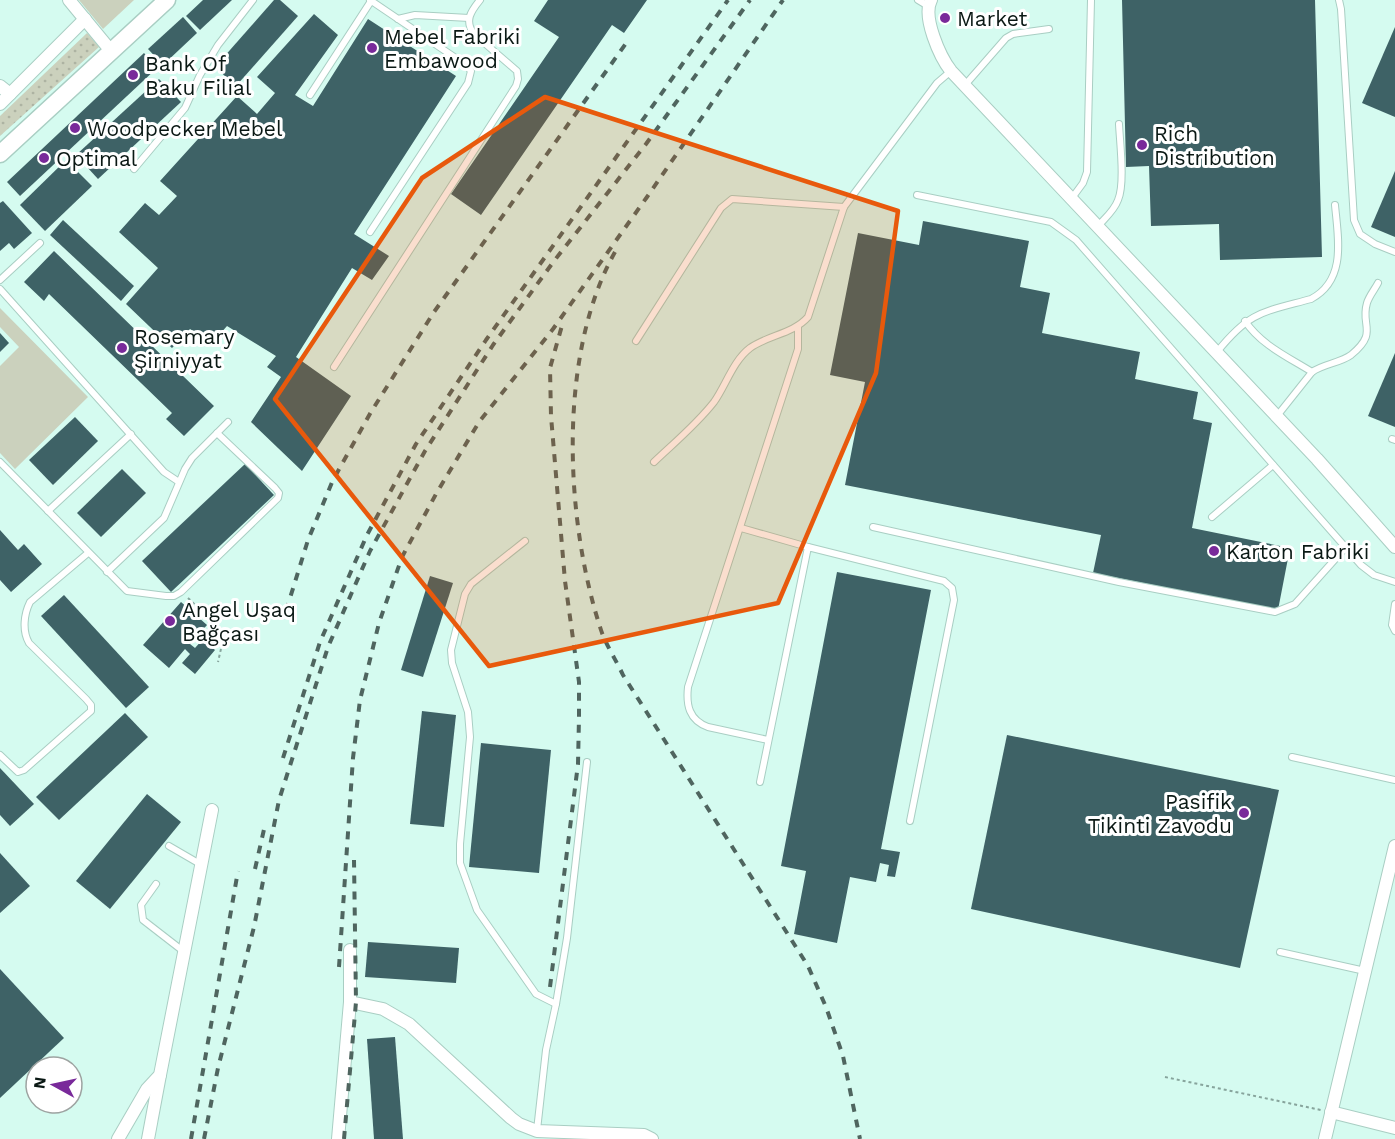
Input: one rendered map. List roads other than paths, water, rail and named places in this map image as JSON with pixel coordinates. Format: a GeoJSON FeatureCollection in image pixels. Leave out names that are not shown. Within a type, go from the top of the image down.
{"type":"FeatureCollection","features":[{"type":"Feature","properties":{"kind":"main road"},"geometry":{"type":"LineString","coordinates":[[0,154],[166,0]]}},
{"type":"Feature","properties":{"kind":"street"},"geometry":{"type":"LineString","coordinates":[[69,0],[111,51]]}},
{"type":"Feature","properties":{"kind":"street"},"geometry":{"type":"LineString","coordinates":[[926,2],[940,54],[951,71],[1276,416],[1395,547]]}},
{"type":"Feature","properties":{"kind":"street"},"geometry":{"type":"LineString","coordinates":[[0,104],[5,90],[85,19]]}},
{"type":"Feature","properties":{"kind":"street"},"geometry":{"type":"LineString","coordinates":[[148,1139],[212,810]]}},
{"type":"Feature","properties":{"kind":"street"},"geometry":{"type":"LineString","coordinates":[[1325,1139],[1395,846]]}},
{"type":"Feature","properties":{"kind":"street"},"geometry":{"type":"LineString","coordinates":[[338,1139],[350,1002],[350,950]]}},
{"type":"Feature","properties":{"kind":"street"},"geometry":{"type":"LineString","coordinates":[[350,1002],[396,1014],[423,1035],[519,1125],[536,1135],[644,1135],[652,1139]]}},
{"type":"Feature","properties":{"kind":"street"},"geometry":{"type":"LineString","coordinates":[[118,1139],[147,1089],[160,1075]]}},
{"type":"Feature","properties":{"kind":"street"},"geometry":{"type":"LineString","coordinates":[[1331,1112],[1395,1128]]}},
{"type":"Feature","properties":{"kind":"lane"},"geometry":{"type":"LineString","coordinates":[[134,169],[185,108],[200,75],[218,45],[253,0]]}},
{"type":"Feature","properties":{"kind":"lane"},"geometry":{"type":"LineString","coordinates":[[334,367],[519,79],[517,71],[469,28],[469,18],[480,0]]}},
{"type":"Feature","properties":{"kind":"lane"},"geometry":{"type":"LineString","coordinates":[[1071,199],[1083,183],[1087,172],[1091,0]]}},
{"type":"Feature","properties":{"kind":"lane"},"geometry":{"type":"LineString","coordinates":[[1339,0],[1354,220],[1359,234],[1395,252]]}},
{"type":"Feature","properties":{"kind":"lane"},"geometry":{"type":"LineString","coordinates":[[310,96],[371,1],[471,70],[468,83],[370,232]]}},
{"type":"Feature","properties":{"kind":"lane"},"geometry":{"type":"LineString","coordinates":[[398,19],[415,15],[469,18]]}},
{"type":"Feature","properties":{"kind":"lane"},"geometry":{"type":"LineString","coordinates":[[964,85],[1006,38],[1013,34],[1049,29]]}},
{"type":"Feature","properties":{"kind":"lane"},"geometry":{"type":"LineString","coordinates":[[654,462],[712,405],[737,362],[750,348],[798,326],[807,317],[844,207],[937,83],[951,71]]}},
{"type":"Feature","properties":{"kind":"lane"},"geometry":{"type":"LineString","coordinates":[[1098,226],[1113,211],[1119,199],[1121,188],[1119,124]]}},
{"type":"Feature","properties":{"kind":"lane"},"geometry":{"type":"LineString","coordinates":[[917,195],[1051,222],[1065,231],[1076,240],[1346,547],[1374,575],[1395,582]]}},
{"type":"Feature","properties":{"kind":"lane"},"geometry":{"type":"LineString","coordinates":[[636,340],[721,208],[732,199],[844,207]]}},
{"type":"Feature","properties":{"kind":"lane"},"geometry":{"type":"LineString","coordinates":[[1216,352],[1245,321],[1258,314],[1311,299],[1319,295],[1326,287],[1339,260],[1335,205]]}},
{"type":"Feature","properties":{"kind":"lane"},"geometry":{"type":"LineString","coordinates":[[0,280],[40,243]]}},
{"type":"Feature","properties":{"kind":"lane"},"geometry":{"type":"LineString","coordinates":[[1276,416],[1312,372],[1349,357],[1361,345],[1367,335],[1367,303],[1378,283]]}},
{"type":"Feature","properties":{"kind":"lane"},"geometry":{"type":"LineString","coordinates":[[0,289],[164,472],[179,482]]}},
{"type":"Feature","properties":{"kind":"lane"},"geometry":{"type":"LineString","coordinates":[[1245,321],[1252,332],[1263,342],[1312,372]]}},
{"type":"Feature","properties":{"kind":"lane"},"geometry":{"type":"LineString","coordinates":[[768,740],[698,724],[692,716],[687,700],[688,687],[798,350],[798,326]]}},
{"type":"Feature","properties":{"kind":"lane"},"geometry":{"type":"LineString","coordinates":[[107,572],[164,518],[192,458],[228,422]]}},
{"type":"Feature","properties":{"kind":"lane"},"geometry":{"type":"LineString","coordinates":[[0,462],[128,591],[133,594],[174,596],[181,592],[278,498],[279,493],[275,488],[217,433]]}},
{"type":"Feature","properties":{"kind":"lane"},"geometry":{"type":"LineString","coordinates":[[48,512],[131,434]]}},
{"type":"Feature","properties":{"kind":"lane"},"geometry":{"type":"LineString","coordinates":[[1212,517],[1274,465]]}},
{"type":"Feature","properties":{"kind":"lane"},"geometry":{"type":"LineString","coordinates":[[873,527],[1119,582],[1275,612],[1294,604],[1346,547]]}},
{"type":"Feature","properties":{"kind":"lane"},"geometry":{"type":"LineString","coordinates":[[741,528],[944,581],[952,588],[954,600],[910,821]]}},
{"type":"Feature","properties":{"kind":"lane"},"geometry":{"type":"LineString","coordinates":[[525,541],[471,584],[465,594],[450,650],[468,712],[470,737],[460,863],[477,910],[536,994],[556,1004]]}},
{"type":"Feature","properties":{"kind":"lane"},"geometry":{"type":"LineString","coordinates":[[760,782],[808,547]]}},
{"type":"Feature","properties":{"kind":"lane"},"geometry":{"type":"LineString","coordinates":[[0,755],[18,772],[24,770],[91,711],[91,705],[86,699],[29,643],[26,637],[25,611],[30,602],[88,553]]}},
{"type":"Feature","properties":{"kind":"lane"},"geometry":{"type":"LineString","coordinates":[[1395,604],[1392,626],[1395,631]]}},
{"type":"Feature","properties":{"kind":"lane"},"geometry":{"type":"LineString","coordinates":[[1292,757],[1395,780]]}},
{"type":"Feature","properties":{"kind":"lane"},"geometry":{"type":"LineString","coordinates":[[536,1135],[546,1050],[567,938],[586,762]]}},
{"type":"Feature","properties":{"kind":"lane"},"geometry":{"type":"LineString","coordinates":[[169,846],[200,864]]}},
{"type":"Feature","properties":{"kind":"lane"},"geometry":{"type":"LineString","coordinates":[[156,884],[141,905],[142,920],[183,951]]}},
{"type":"Feature","properties":{"kind":"lane"},"geometry":{"type":"LineString","coordinates":[[1280,952],[1365,970]]}},
{"type":"Feature","properties":{"kind":"railway"},"geometry":{"type":"LineString","coordinates":[[283,758],[320,642],[367,535],[416,444],[486,340],[728,0]]}},
{"type":"Feature","properties":{"kind":"railway"},"geometry":{"type":"LineString","coordinates":[[204,1139],[218,1068],[254,927],[279,800],[328,647],[370,551],[425,451],[493,345],[554,261],[646,144],[750,0]]}},
{"type":"Feature","properties":{"kind":"railway"},"geometry":{"type":"LineString","coordinates":[[339,967],[353,758],[360,700],[379,623],[402,557],[479,422],[553,329],[783,0]]}},
{"type":"Feature","properties":{"kind":"railway"},"geometry":{"type":"LineString","coordinates":[[286,611],[308,540],[333,480],[371,412],[434,312],[627,42]]}},
{"type":"Feature","properties":{"kind":"railway"},"geometry":{"type":"LineString","coordinates":[[615,252],[596,293],[583,339],[576,388],[573,439],[574,490],[589,587],[603,636],[623,675],[808,966],[826,1007],[843,1056],[860,1139]]}},
{"type":"Feature","properties":{"kind":"railway"},"geometry":{"type":"LineString","coordinates":[[550,987],[578,764],[579,717],[579,682],[565,581],[551,416],[550,368],[563,322]]}},
{"type":"Feature","properties":{"kind":"railway"},"geometry":{"type":"LineString","coordinates":[[255,869],[265,825]]}},
{"type":"Feature","properties":{"kind":"railway"},"geometry":{"type":"LineString","coordinates":[[344,1139],[356,1002],[354,860]]}},
{"type":"Feature","properties":{"kind":"railway"},"geometry":{"type":"LineString","coordinates":[[191,1139],[238,871]]}},
{"type":"Feature","properties":{"kind":"place","name":"Market"},"geometry":{"type":"Point","coordinates":[945,18]}},
{"type":"Feature","properties":{"kind":"place","name":"Mebel Fabriki Embawood"},"geometry":{"type":"Point","coordinates":[372,48]}},
{"type":"Feature","properties":{"kind":"place","name":"Bank Of Baku Filial"},"geometry":{"type":"Point","coordinates":[133,75]}},
{"type":"Feature","properties":{"kind":"place","name":"Woodpecker Mebel"},"geometry":{"type":"Point","coordinates":[75,128]}},
{"type":"Feature","properties":{"kind":"place","name":"Rich Distribution"},"geometry":{"type":"Point","coordinates":[1142,145]}},
{"type":"Feature","properties":{"kind":"place","name":"Optimal"},"geometry":{"type":"Point","coordinates":[44,158]}},
{"type":"Feature","properties":{"kind":"place","name":"Rosemary Şirniyyat"},"geometry":{"type":"Point","coordinates":[122,348]}},
{"type":"Feature","properties":{"kind":"place","name":"Karton Fabriki"},"geometry":{"type":"Point","coordinates":[1214,551]}},
{"type":"Feature","properties":{"kind":"place","name":"Angel Uşaq Bağçası"},"geometry":{"type":"Point","coordinates":[170,621]}},
{"type":"Feature","properties":{"kind":"place","name":"Pasifik Tikinti Zavodu"},"geometry":{"type":"Point","coordinates":[1244,813]}}]}
